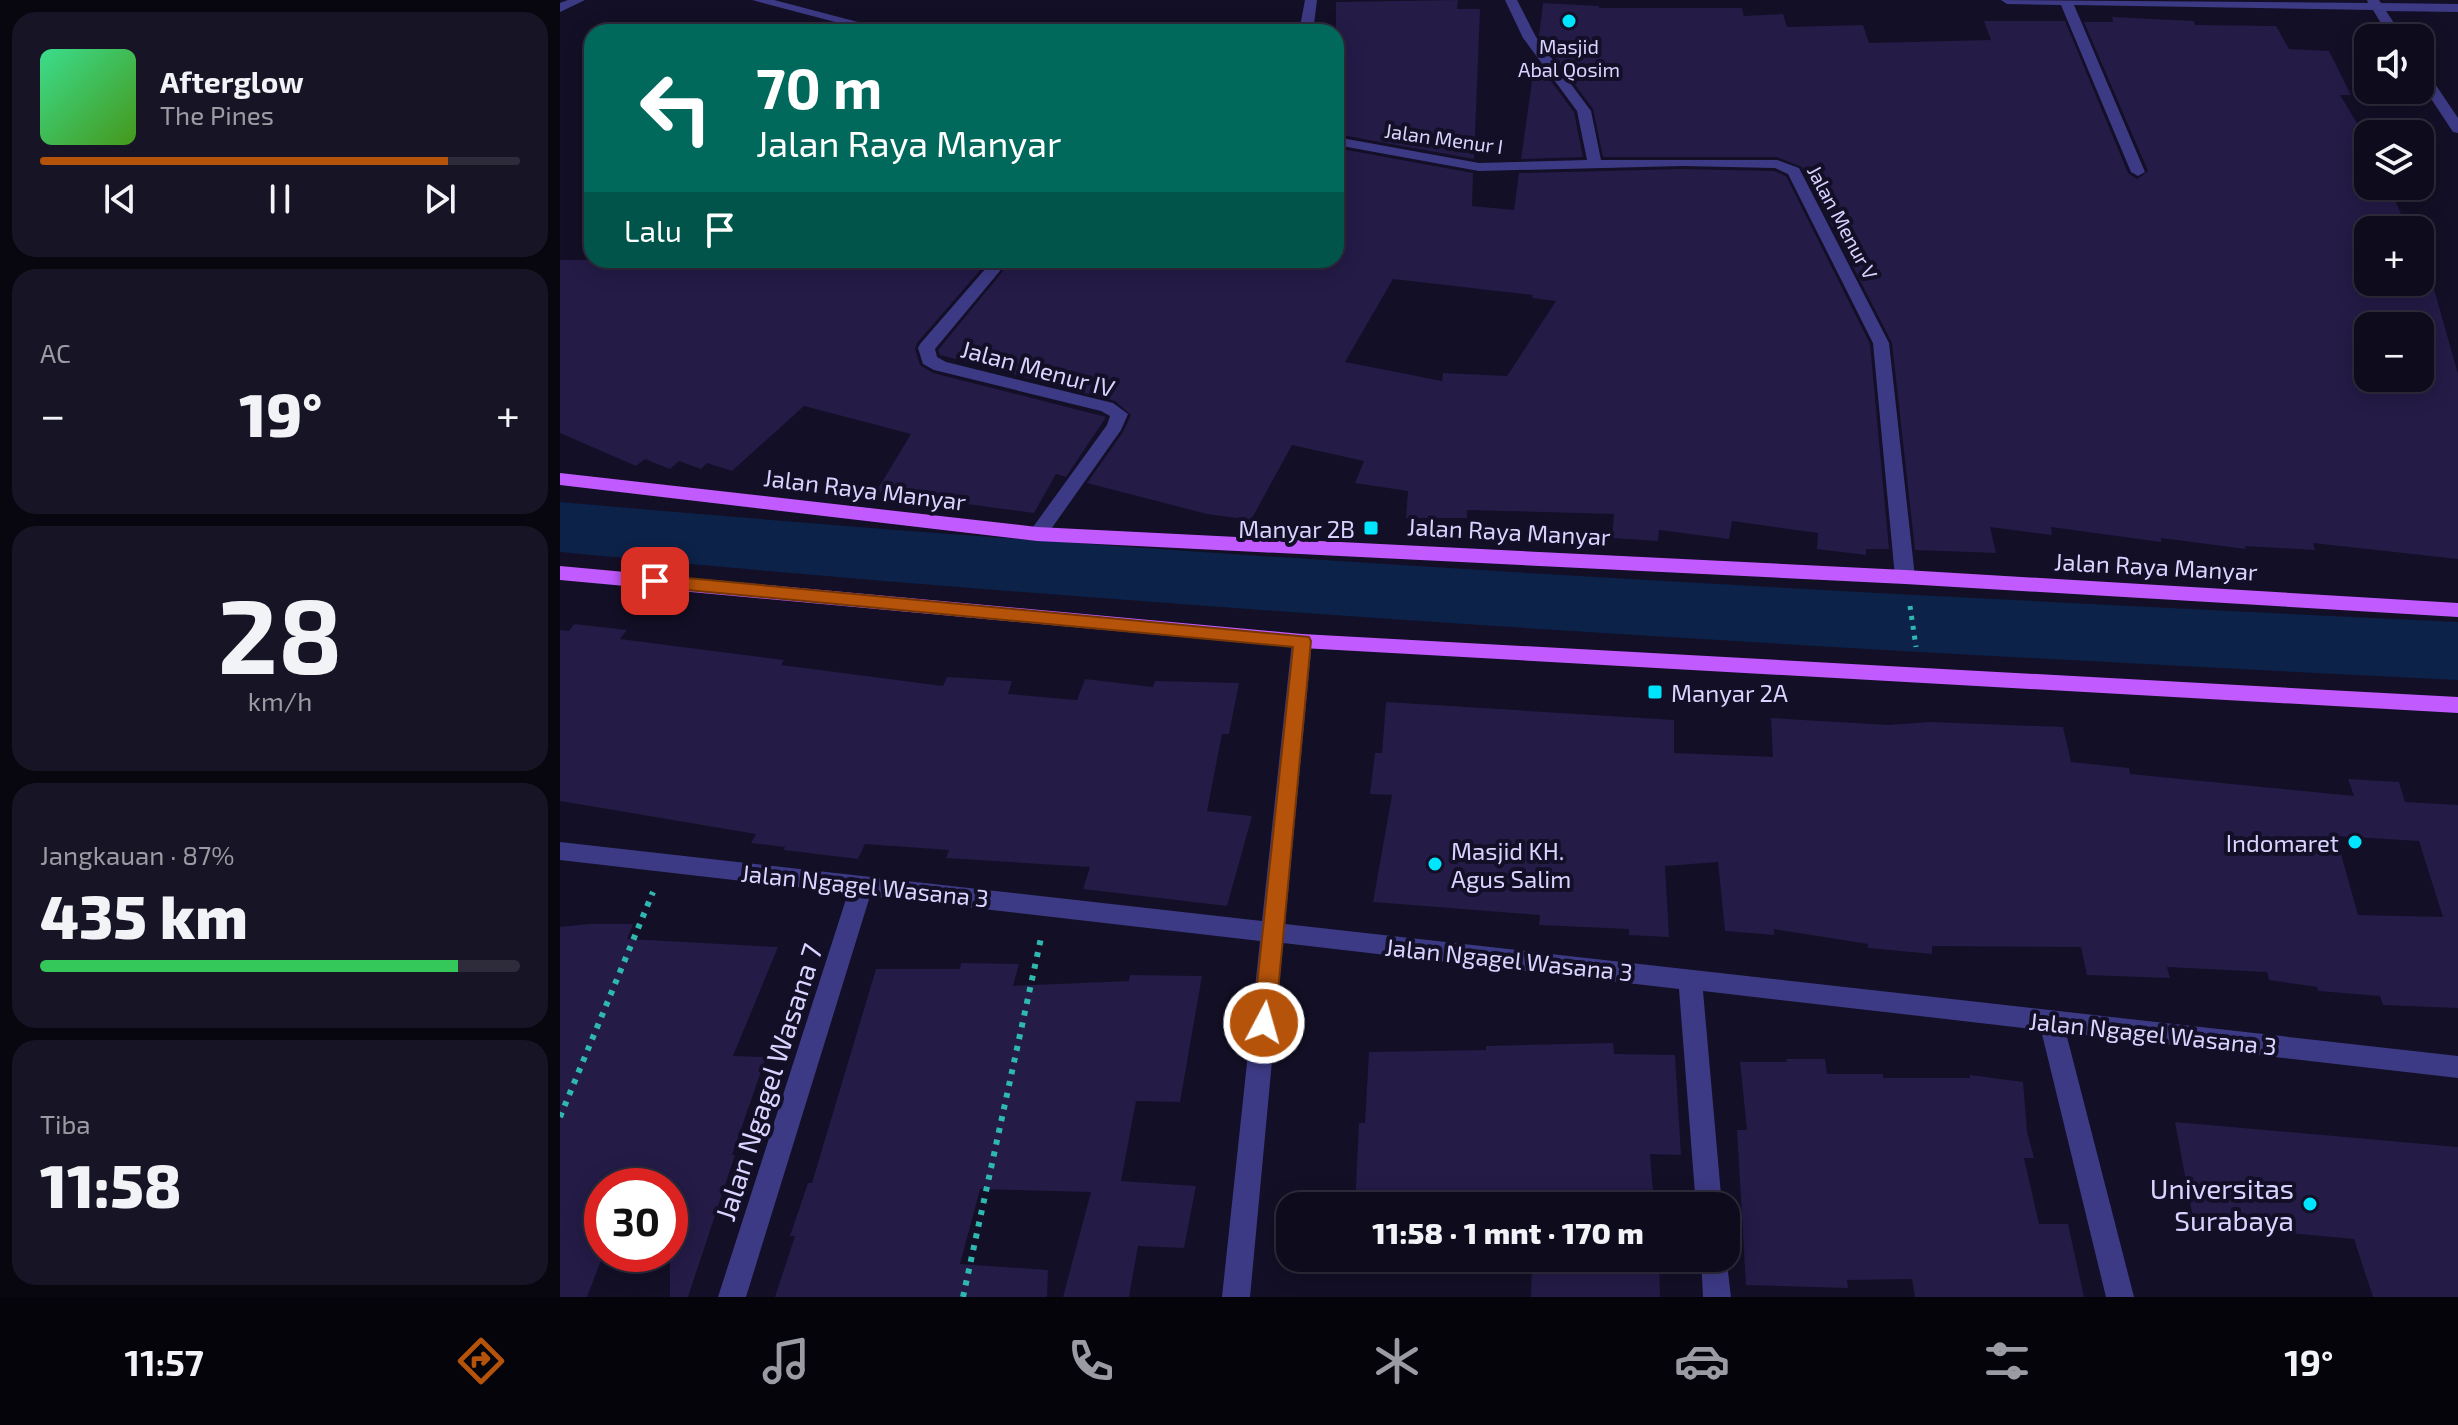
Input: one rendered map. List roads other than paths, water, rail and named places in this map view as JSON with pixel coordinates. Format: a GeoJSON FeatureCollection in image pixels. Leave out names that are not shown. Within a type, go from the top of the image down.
{"type":"FeatureCollection","features":[{"type":"Feature","properties":{"kind":"main road","name":"Jalan Raya Manyar"},"geometry":{"type":"LineString","coordinates":[[560,479],[1037,534],[1905,577],[2458,610]]}},
{"type":"Feature","properties":{"kind":"main road"},"geometry":{"type":"LineString","coordinates":[[560,573],[1302,641],[2458,705]]}},
{"type":"Feature","properties":{"kind":"street"},"geometry":{"type":"LineString","coordinates":[[560,8],[579,0]]}},
{"type":"Feature","properties":{"kind":"street"},"geometry":{"type":"LineString","coordinates":[[758,0],[856,24]]}},
{"type":"Feature","properties":{"kind":"street"},"geometry":{"type":"LineString","coordinates":[[1307,24],[1311,0]]}},
{"type":"Feature","properties":{"kind":"street"},"geometry":{"type":"LineString","coordinates":[[1511,0],[1530,38],[1584,111],[1595,164]]}},
{"type":"Feature","properties":{"kind":"street"},"geometry":{"type":"LineString","coordinates":[[2007,0],[2375,4],[2458,8]]}},
{"type":"Feature","properties":{"kind":"street"},"geometry":{"type":"LineString","coordinates":[[2066,2],[2138,172]]}},
{"type":"Feature","properties":{"kind":"street"},"geometry":{"type":"LineString","coordinates":[[2375,4],[2388,24]]}},
{"type":"Feature","properties":{"kind":"street"},"geometry":{"type":"LineString","coordinates":[[2434,93],[2458,129]]}},
{"type":"Feature","properties":{"kind":"street","name":"Jalan Menur I"},"geometry":{"type":"LineString","coordinates":[[1344,142],[1479,167],[1595,164]]}},
{"type":"Feature","properties":{"kind":"street","name":"Jalan Menur V"},"geometry":{"type":"LineString","coordinates":[[1595,164],[1777,164],[1794,171],[1881,343],[1905,577]]}},
{"type":"Feature","properties":{"kind":"street","name":"Jalan Menur IV"},"geometry":{"type":"LineString","coordinates":[[994,268],[926,348],[929,360],[940,366],[1107,407],[1119,414],[1115,426],[1037,534]]}},
{"type":"Feature","properties":{"kind":"street"},"geometry":{"type":"LineString","coordinates":[[1236,1297],[1302,641]]}},
{"type":"Feature","properties":{"kind":"street","name":"Jalan Ngagel Wasana 3"},"geometry":{"type":"LineString","coordinates":[[560,851],[2458,1067]]}},
{"type":"Feature","properties":{"kind":"street","name":"Jalan Ngagel Wasana 7"},"geometry":{"type":"LineString","coordinates":[[732,1297],[862,885]]}},
{"type":"Feature","properties":{"kind":"street"},"geometry":{"type":"LineString","coordinates":[[1690,979],[1708,1192]]}},
{"type":"Feature","properties":{"kind":"street"},"geometry":{"type":"LineString","coordinates":[[2051,1021],[2120,1297]]}},
{"type":"Feature","properties":{"kind":"street"},"geometry":{"type":"LineString","coordinates":[[1715,1272],[1717,1297]]}},
{"type":"Feature","properties":{"kind":"waterway"},"geometry":{"type":"LineString","coordinates":[[560,527],[1034,568],[1508,601],[2458,651]]}},
{"type":"Feature","properties":{"kind":"place","name":"Masjid Abal Qosim"},"geometry":{"type":"Point","coordinates":[1569,21]}},
{"type":"Feature","properties":{"kind":"place","name":"Manyar 2B"},"geometry":{"type":"Point","coordinates":[1371,528]}},
{"type":"Feature","properties":{"kind":"place","name":"Manyar 2A"},"geometry":{"type":"Point","coordinates":[1655,692]}},
{"type":"Feature","properties":{"kind":"place","name":"Indomaret"},"geometry":{"type":"Point","coordinates":[2355,842]}},
{"type":"Feature","properties":{"kind":"place","name":"Masjid KH. Agus Salim"},"geometry":{"type":"Point","coordinates":[1435,864]}},
{"type":"Feature","properties":{"kind":"place","name":"Universitas Surabaya"},"geometry":{"type":"Point","coordinates":[2310,1204]}}]}
